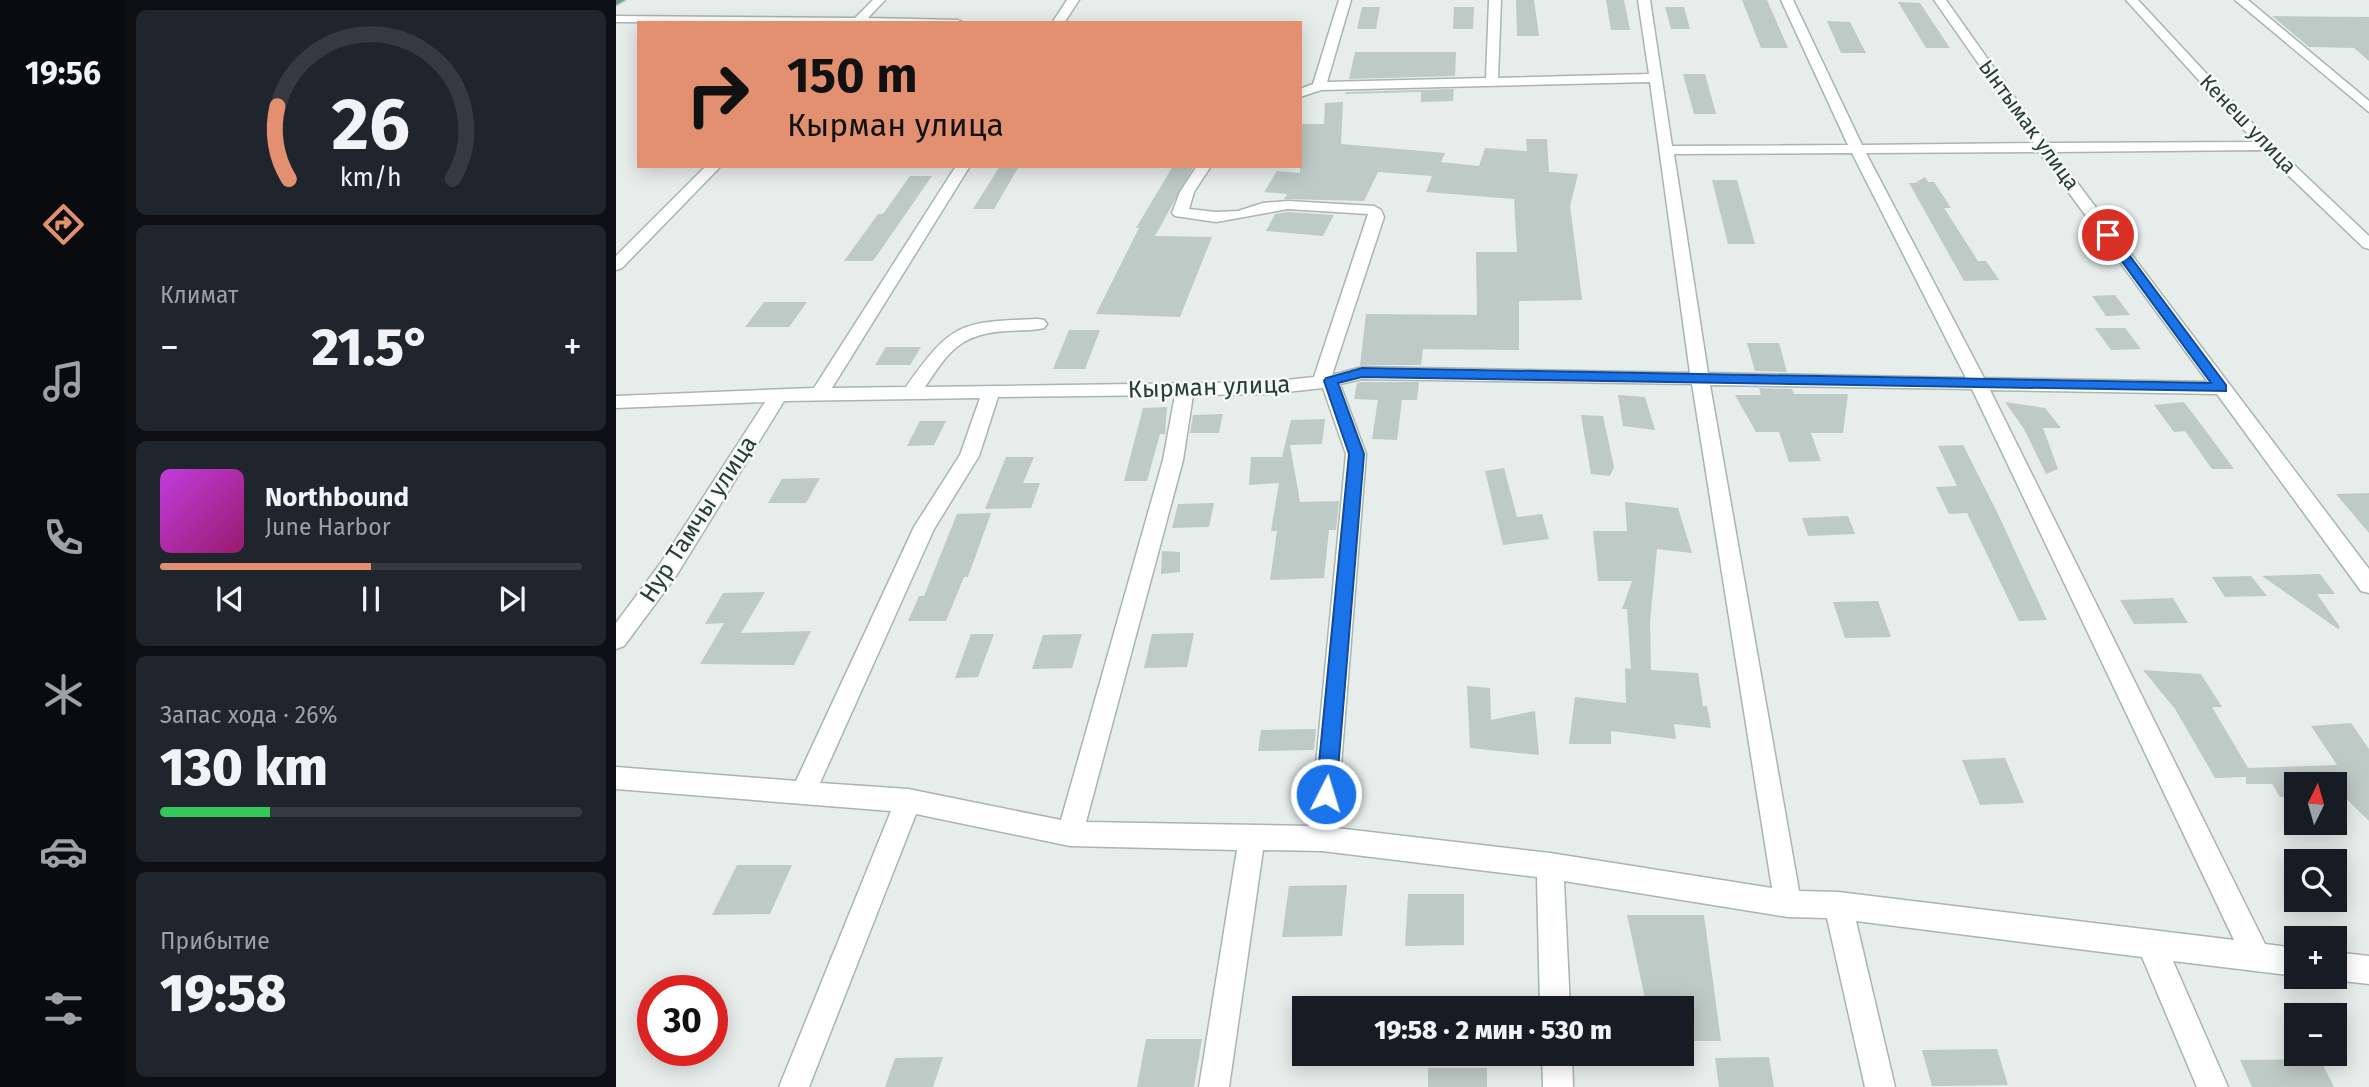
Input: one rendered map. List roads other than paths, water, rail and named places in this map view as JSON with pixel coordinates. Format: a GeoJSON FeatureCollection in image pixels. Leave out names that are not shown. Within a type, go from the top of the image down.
{"type":"FeatureCollection","features":[{"type":"Feature","properties":{"kind":"street"},"geometry":{"type":"LineString","coordinates":[[859,21],[879,0]]}},
{"type":"Feature","properties":{"kind":"street"},"geometry":{"type":"LineString","coordinates":[[1059,21],[1073,0]]}},
{"type":"Feature","properties":{"kind":"street"},"geometry":{"type":"LineString","coordinates":[[1320,86],[1345,0]]}},
{"type":"Feature","properties":{"kind":"street"},"geometry":{"type":"LineString","coordinates":[[1492,80],[1495,0]]}},
{"type":"Feature","properties":{"kind":"street"},"geometry":{"type":"LineString","coordinates":[[1644,0],[1700,378],[1788,904]]}},
{"type":"Feature","properties":{"kind":"street"},"geometry":{"type":"LineString","coordinates":[[1787,0],[1857,149],[1978,383],[2257,958]]}},
{"type":"Feature","properties":{"kind":"street","name":"Ынтымак улица"},"geometry":{"type":"LineString","coordinates":[[1940,0],[2043,147],[2369,585]]}},
{"type":"Feature","properties":{"kind":"street","name":"Кенеш улица"},"geometry":{"type":"LineString","coordinates":[[2132,0],[2266,146],[2366,238]]}},
{"type":"Feature","properties":{"kind":"street"},"geometry":{"type":"LineString","coordinates":[[2241,0],[2369,108]]}},
{"type":"Feature","properties":{"kind":"street"},"geometry":{"type":"LineString","coordinates":[[616,19],[777,21]]}},
{"type":"Feature","properties":{"kind":"street"},"geometry":{"type":"LineString","coordinates":[[1302,92],[1320,86],[1657,78]]}},
{"type":"Feature","properties":{"kind":"street"},"geometry":{"type":"LineString","coordinates":[[1668,150],[2266,146]]}},
{"type":"Feature","properties":{"kind":"street"},"geometry":{"type":"LineString","coordinates":[[616,265],[712,168]]}},
{"type":"Feature","properties":{"kind":"street"},"geometry":{"type":"LineString","coordinates":[[819,394],[962,168]]}},
{"type":"Feature","properties":{"kind":"street"},"geometry":{"type":"LineString","coordinates":[[1203,168],[1187,192],[1180,213],[1216,217],[1288,205],[1374,210],[1376,217],[1326,381],[1356,454],[1322,839]]}},
{"type":"Feature","properties":{"kind":"street"},"geometry":{"type":"LineString","coordinates":[[911,393],[942,347],[958,333],[980,326],[1038,324]]}},
{"type":"Feature","properties":{"kind":"street","name":"Кырман улица"},"geometry":{"type":"LineString","coordinates":[[616,402],[819,394],[1268,388],[1326,381],[1362,373],[2222,388]]}},
{"type":"Feature","properties":{"kind":"street"},"geometry":{"type":"LineString","coordinates":[[1070,834],[1172,460],[1185,388]]}},
{"type":"Feature","properties":{"kind":"street"},"geometry":{"type":"LineString","coordinates":[[803,793],[924,527],[970,456],[991,392]]}},
{"type":"Feature","properties":{"kind":"street","name":"Нур Тамчы улица"},"geometry":{"type":"LineString","coordinates":[[616,640],[668,570],[778,396]]}},
{"type":"Feature","properties":{"kind":"street"},"geometry":{"type":"LineString","coordinates":[[616,778],[908,801],[1070,834],[1322,839],[1550,866],[1788,904],[1838,905],[2284,961]]}},
{"type":"Feature","properties":{"kind":"street"},"geometry":{"type":"LineString","coordinates":[[794,1087],[908,801]]}},
{"type":"Feature","properties":{"kind":"street"},"geometry":{"type":"LineString","coordinates":[[1214,1087],[1252,837]]}},
{"type":"Feature","properties":{"kind":"street"},"geometry":{"type":"LineString","coordinates":[[1550,866],[1555,996]]}},
{"type":"Feature","properties":{"kind":"street"},"geometry":{"type":"LineString","coordinates":[[1838,905],[1880,1087]]}},
{"type":"Feature","properties":{"kind":"street"},"geometry":{"type":"LineString","coordinates":[[2151,944],[2213,1087]]}},
{"type":"Feature","properties":{"kind":"street"},"geometry":{"type":"LineString","coordinates":[[2347,967],[2369,970]]}},
{"type":"Feature","properties":{"kind":"street"},"geometry":{"type":"LineString","coordinates":[[1557,1066],[1558,1087]]}}]}
